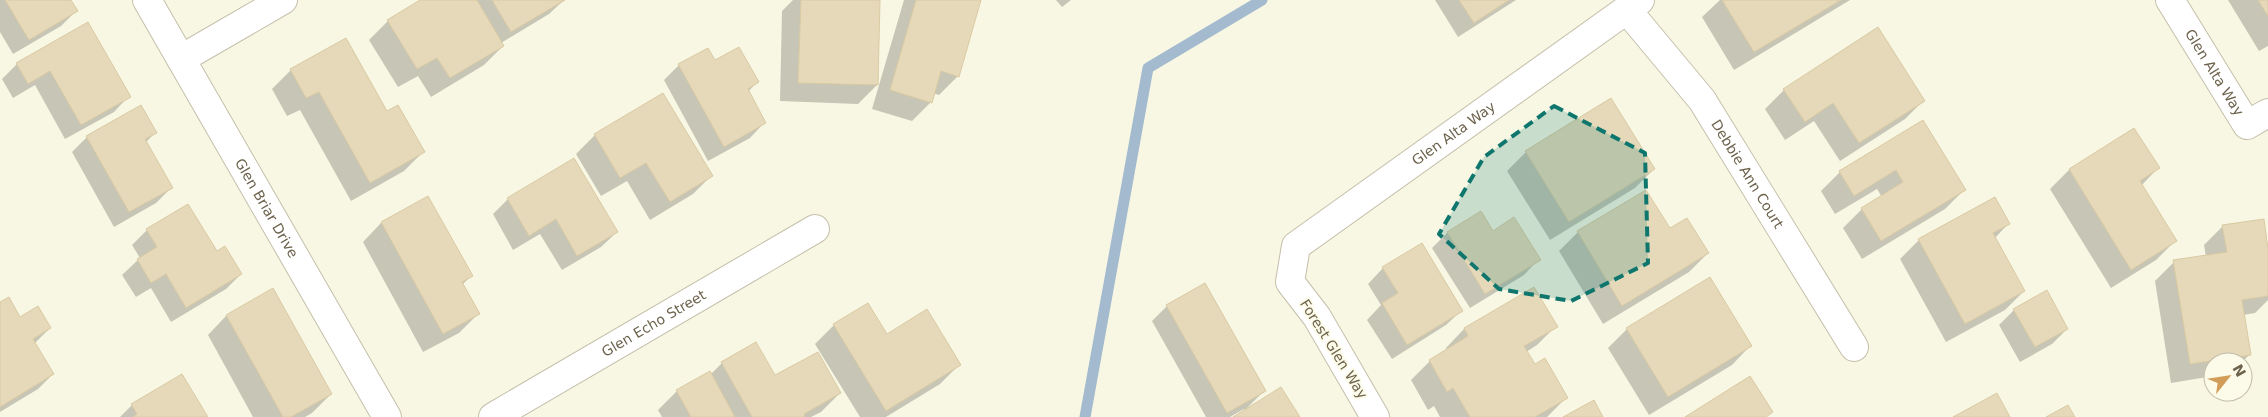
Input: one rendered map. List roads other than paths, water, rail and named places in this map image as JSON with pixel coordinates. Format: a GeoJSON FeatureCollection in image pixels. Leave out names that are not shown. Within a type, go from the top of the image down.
{"type":"FeatureCollection","features":[{"type":"Feature","properties":{"kind":"street","name":"Glen Briar Drive"},"geometry":{"type":"LineString","coordinates":[[147,0],[388,417]]}},
{"type":"Feature","properties":{"kind":"street"},"geometry":{"type":"LineString","coordinates":[[181,59],[283,0]]}},
{"type":"Feature","properties":{"kind":"street","name":"Glen Alta Way"},"geometry":{"type":"LineString","coordinates":[[2170,0],[2247,125],[2268,113]]}},
{"type":"Feature","properties":{"kind":"street","name":"Glen Alta Way"},"geometry":{"type":"LineString","coordinates":[[1290,282],[1296,246],[1633,5]]}},
{"type":"Feature","properties":{"kind":"street","name":"Debbie Ann Court"},"geometry":{"type":"LineString","coordinates":[[1633,5],[1702,100],[1854,347]]}},
{"type":"Feature","properties":{"kind":"street","name":"Glen Echo Street"},"geometry":{"type":"LineString","coordinates":[[493,417],[815,229]]}},
{"type":"Feature","properties":{"kind":"street","name":"Forest Glen Way"},"geometry":{"type":"LineString","coordinates":[[1290,282],[1318,317],[1375,417]]}},
{"type":"Feature","properties":{"kind":"waterway"},"geometry":{"type":"LineString","coordinates":[[1085,417],[1148,68],[1262,0]]}}]}
